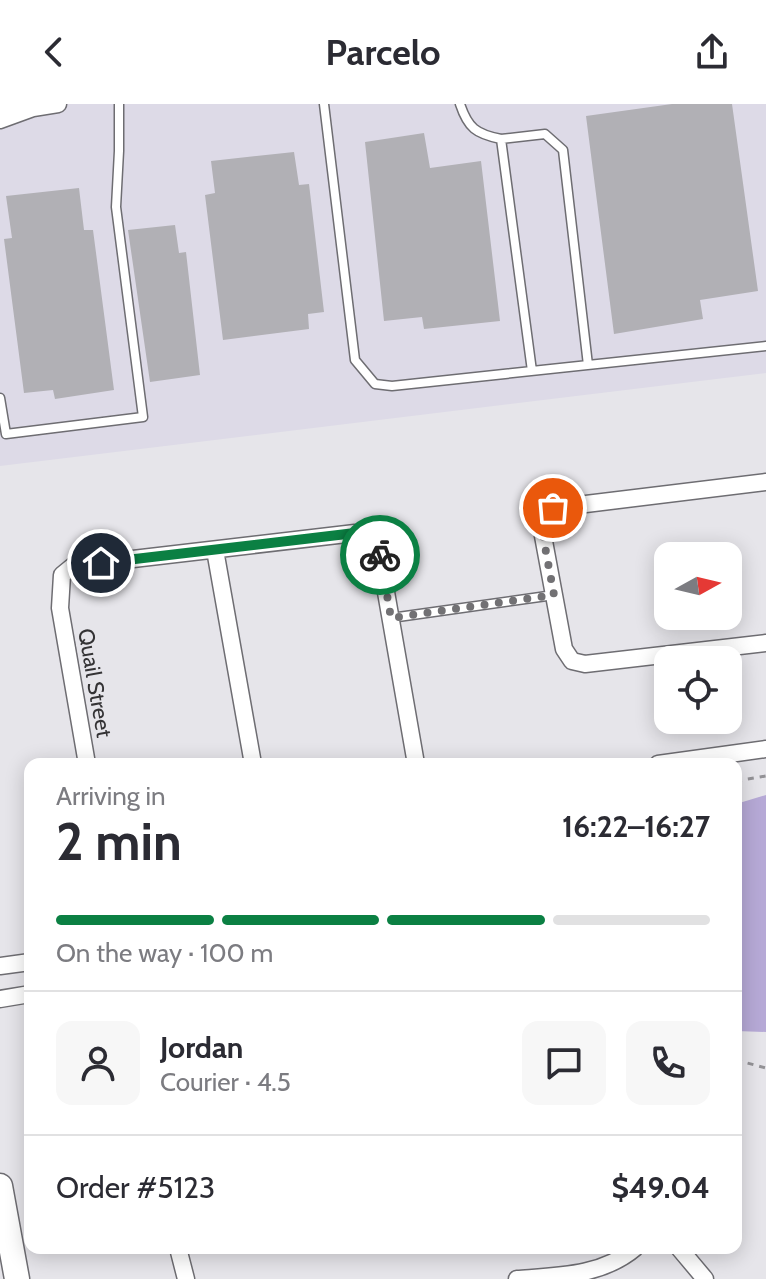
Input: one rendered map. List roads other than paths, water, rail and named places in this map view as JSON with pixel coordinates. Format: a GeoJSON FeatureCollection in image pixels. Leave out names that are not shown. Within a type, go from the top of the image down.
{"type":"FeatureCollection","features":[{"type":"Feature","properties":{"kind":"main road"},"geometry":{"type":"LineString","coordinates":[[0,1186],[17,1279]]}},
{"type":"Feature","properties":{"kind":"street"},"geometry":{"type":"LineString","coordinates":[[0,120],[33,108],[58,104]]}},
{"type":"Feature","properties":{"kind":"street"},"geometry":{"type":"LineString","coordinates":[[0,105],[33,108]]}},
{"type":"Feature","properties":{"kind":"street"},"geometry":{"type":"LineString","coordinates":[[766,482],[553,508],[544,514],[541,525],[564,649],[572,661],[578,664],[766,643]]}},
{"type":"Feature","properties":{"kind":"street","name":"Quail Street"},"geometry":{"type":"LineString","coordinates":[[86,758],[60,608],[62,575],[73,566],[355,533],[371,537],[379,552],[415,758]]}},
{"type":"Feature","properties":{"kind":"street"},"geometry":{"type":"LineString","coordinates":[[215,550],[252,758]]}},
{"type":"Feature","properties":{"kind":"street"},"geometry":{"type":"LineString","coordinates":[[701,758],[766,749]]}},
{"type":"Feature","properties":{"kind":"street"},"geometry":{"type":"LineString","coordinates":[[0,966],[24,963]]}},
{"type":"Feature","properties":{"kind":"street"},"geometry":{"type":"LineString","coordinates":[[0,999],[24,995]]}},
{"type":"Feature","properties":{"kind":"street"},"geometry":{"type":"LineString","coordinates":[[180,1254],[186,1279]]}},
{"type":"Feature","properties":{"kind":"street"},"geometry":{"type":"LineString","coordinates":[[517,1279],[577,1274],[628,1254]]}},
{"type":"Feature","properties":{"kind":"street"},"geometry":{"type":"LineString","coordinates":[[684,1254],[705,1279]]}},
{"type":"Feature","properties":{"kind":"lane"},"geometry":{"type":"LineString","coordinates":[[0,398],[6,434],[143,417],[116,207],[119,104]]}},
{"type":"Feature","properties":{"kind":"lane"},"geometry":{"type":"LineString","coordinates":[[324,104],[355,360],[375,384],[392,386],[766,346]]}},
{"type":"Feature","properties":{"kind":"lane"},"geometry":{"type":"LineString","coordinates":[[460,104],[466,121],[482,135],[501,139],[545,134],[563,150],[588,365]]}},
{"type":"Feature","properties":{"kind":"lane"},"geometry":{"type":"LineString","coordinates":[[501,139],[532,371]]}},
{"type":"Feature","properties":{"kind":"lane"},"geometry":{"type":"LineString","coordinates":[[391,618],[554,595]]}}]}
